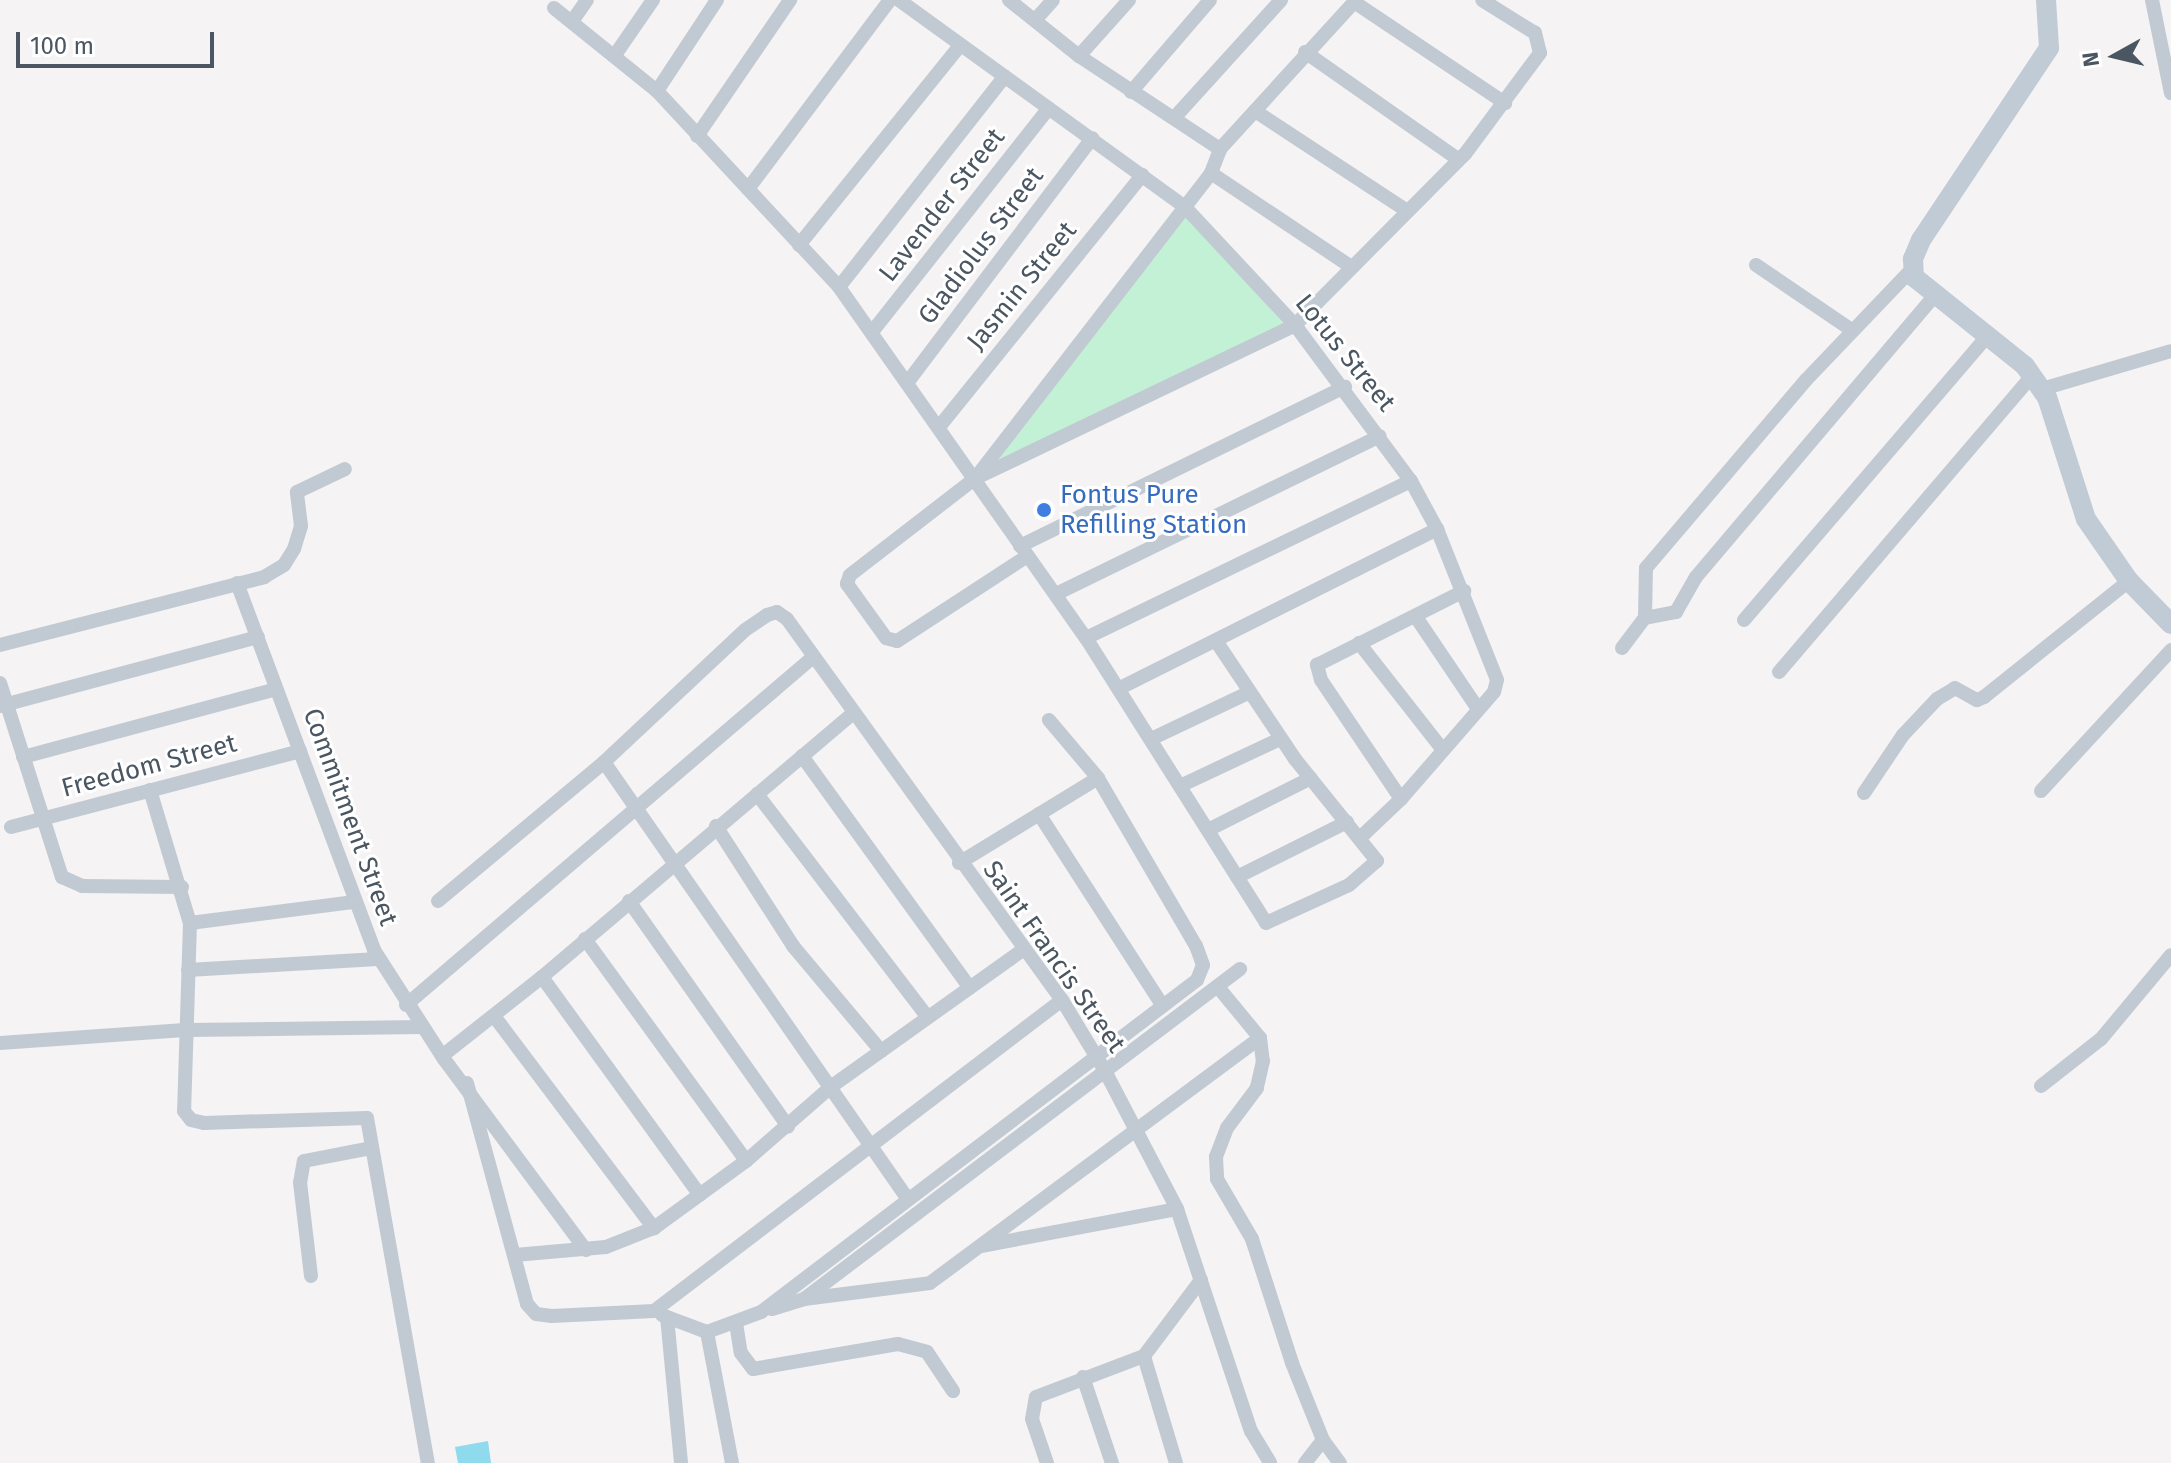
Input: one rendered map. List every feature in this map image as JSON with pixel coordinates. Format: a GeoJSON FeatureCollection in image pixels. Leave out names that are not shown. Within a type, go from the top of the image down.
{"type":"FeatureCollection","features":[{"type":"Feature","properties":{"kind":"street"},"geometry":{"type":"LineString","coordinates":[[573,20],[587,0]]}},
{"type":"Feature","properties":{"kind":"street"},"geometry":{"type":"LineString","coordinates":[[615,55],[653,0]]}},
{"type":"Feature","properties":{"kind":"street"},"geometry":{"type":"LineString","coordinates":[[657,91],[717,0]]}},
{"type":"Feature","properties":{"kind":"street"},"geometry":{"type":"LineString","coordinates":[[697,136],[790,0]]}},
{"type":"Feature","properties":{"kind":"street"},"geometry":{"type":"LineString","coordinates":[[748,189],[890,0]]}},
{"type":"Feature","properties":{"kind":"street","name":"Lotus Street"},"geometry":{"type":"LineString","coordinates":[[899,0],[959,47],[1005,76],[1184,206],[1295,325],[1345,387],[1411,481],[1437,529],[1464,591],[1497,680],[1494,692],[1401,799],[1361,837]]}},
{"type":"Feature","properties":{"kind":"street"},"geometry":{"type":"LineString","coordinates":[[1009,0],[1079,56],[1220,149]]}},
{"type":"Feature","properties":{"kind":"street"},"geometry":{"type":"LineString","coordinates":[[1036,19],[1053,0]]}},
{"type":"Feature","properties":{"kind":"street"},"geometry":{"type":"LineString","coordinates":[[1079,56],[1129,0]]}},
{"type":"Feature","properties":{"kind":"street"},"geometry":{"type":"LineString","coordinates":[[1131,92],[1210,0]]}},
{"type":"Feature","properties":{"kind":"street"},"geometry":{"type":"LineString","coordinates":[[1175,117],[1281,0]]}},
{"type":"Feature","properties":{"kind":"street"},"geometry":{"type":"LineString","coordinates":[[1345,387],[1023,551],[897,641],[886,638],[849,589],[850,575],[974,479],[1295,325],[1458,159],[1505,103],[1540,53],[1540,42],[1524,25],[1482,0]]}},
{"type":"Feature","properties":{"kind":"street"},"geometry":{"type":"LineString","coordinates":[[1622,648],[1645,618],[1646,568],[1853,331],[1912,269],[1921,240],[2040,67],[2051,33],[2046,0]]}},
{"type":"Feature","properties":{"kind":"street"},"geometry":{"type":"LineString","coordinates":[[2152,0],[2171,93]]}},
{"type":"Feature","properties":{"kind":"street"},"geometry":{"type":"LineString","coordinates":[[974,479],[1211,173],[1220,149],[1305,52],[1355,1],[1505,103]]}},
{"type":"Feature","properties":{"kind":"street"},"geometry":{"type":"LineString","coordinates":[[554,8],[573,20],[657,91],[839,287],[1120,688],[1266,923],[1372,870],[1377,861],[1361,837],[1280,739],[1216,641]]}},
{"type":"Feature","properties":{"kind":"street"},"geometry":{"type":"LineString","coordinates":[[799,245],[959,47]]}},
{"type":"Feature","properties":{"kind":"street"},"geometry":{"type":"LineString","coordinates":[[1305,52],[1458,159]]}},
{"type":"Feature","properties":{"kind":"street"},"geometry":{"type":"LineString","coordinates":[[839,287],[1005,76]]}},
{"type":"Feature","properties":{"kind":"street","name":"Lavender Street"},"geometry":{"type":"LineString","coordinates":[[872,332],[1049,108]]}},
{"type":"Feature","properties":{"kind":"street"},"geometry":{"type":"LineString","coordinates":[[1255,111],[1407,211]]}},
{"type":"Feature","properties":{"kind":"street","name":"Gladiolus Street"},"geometry":{"type":"LineString","coordinates":[[907,383],[1092,138]]}},
{"type":"Feature","properties":{"kind":"street"},"geometry":{"type":"LineString","coordinates":[[1211,173],[1350,266]]}},
{"type":"Feature","properties":{"kind":"street","name":"Jasmin Street"},"geometry":{"type":"LineString","coordinates":[[939,427],[1142,175]]}},
{"type":"Feature","properties":{"kind":"street"},"geometry":{"type":"LineString","coordinates":[[1756,265],[1853,331]]}},
{"type":"Feature","properties":{"kind":"street"},"geometry":{"type":"LineString","coordinates":[[1912,269],[1917,283],[1989,334],[2036,383],[2075,499],[2129,581],[2171,624]]}},
{"type":"Feature","properties":{"kind":"street"},"geometry":{"type":"LineString","coordinates":[[1645,618],[1676,612],[1704,567],[1934,296]]}},
{"type":"Feature","properties":{"kind":"street"},"geometry":{"type":"LineString","coordinates":[[1744,620],[1989,334]]}},
{"type":"Feature","properties":{"kind":"street"},"geometry":{"type":"LineString","coordinates":[[1779,672],[2036,383],[2171,351]]}},
{"type":"Feature","properties":{"kind":"street"},"geometry":{"type":"LineString","coordinates":[[1056,594],[1380,436]]}},
{"type":"Feature","properties":{"kind":"street"},"geometry":{"type":"LineString","coordinates":[[0,645],[264,577],[284,565],[301,526],[297,492],[345,469]]}},
{"type":"Feature","properties":{"kind":"street"},"geometry":{"type":"LineString","coordinates":[[1086,638],[1411,481]]}},
{"type":"Feature","properties":{"kind":"street"},"geometry":{"type":"LineString","coordinates":[[1120,688],[1437,529]]}},
{"type":"Feature","properties":{"kind":"street"},"geometry":{"type":"LineString","coordinates":[[1864,793],[1903,735],[1937,699],[1955,688],[1977,700],[1984,697],[2129,581]]}},
{"type":"Feature","properties":{"kind":"street","name":"Commitment Street"},"geometry":{"type":"LineString","coordinates":[[237,583],[353,902],[378,959],[442,1056],[467,1083],[586,1250]]}},
{"type":"Feature","properties":{"kind":"street"},"geometry":{"type":"LineString","coordinates":[[1401,799],[1318,673],[1322,660],[1416,617],[1464,591]]}},
{"type":"Feature","properties":{"kind":"street","name":"Saint Francis Street"},"geometry":{"type":"LineString","coordinates":[[604,762],[767,615],[777,612],[787,619],[959,863],[1062,1000],[1101,1065],[1177,1209],[1251,1431],[1270,1463]]}},
{"type":"Feature","properties":{"kind":"street"},"geometry":{"type":"LineString","coordinates":[[1416,617],[1478,709]]}},
{"type":"Feature","properties":{"kind":"street"},"geometry":{"type":"LineString","coordinates":[[3,705],[258,637]]}},
{"type":"Feature","properties":{"kind":"street"},"geometry":{"type":"LineString","coordinates":[[1359,643],[1443,750]]}},
{"type":"Feature","properties":{"kind":"street"},"geometry":{"type":"LineString","coordinates":[[2041,791],[2171,650]]}},
{"type":"Feature","properties":{"kind":"street"},"geometry":{"type":"LineString","coordinates":[[406,1005],[812,658]]}},
{"type":"Feature","properties":{"kind":"street"},"geometry":{"type":"LineString","coordinates":[[0,683],[3,705],[68,883],[182,887]]}},
{"type":"Feature","properties":{"kind":"street"},"geometry":{"type":"LineString","coordinates":[[23,757],[276,689]]}},
{"type":"Feature","properties":{"kind":"street"},"geometry":{"type":"LineString","coordinates":[[1151,739],[1248,693]]}},
{"type":"Feature","properties":{"kind":"street"},"geometry":{"type":"LineString","coordinates":[[442,1056],[542,977],[671,864],[852,714]]}},
{"type":"Feature","properties":{"kind":"street"},"geometry":{"type":"LineString","coordinates":[[804,1299],[1101,1065],[1162,1005],[1191,985],[1203,965],[1098,778],[1049,720]]}},
{"type":"Feature","properties":{"kind":"street"},"geometry":{"type":"LineString","coordinates":[[1180,786],[1280,739]]}},
{"type":"Feature","properties":{"kind":"street","name":"Freedom Street"},"geometry":{"type":"LineString","coordinates":[[11,827],[300,751]]}},
{"type":"Feature","properties":{"kind":"street"},"geometry":{"type":"LineString","coordinates":[[802,756],[970,988]]}},
{"type":"Feature","properties":{"kind":"street"},"geometry":{"type":"LineString","coordinates":[[438,901],[604,762],[671,864],[832,1086],[868,1145],[907,1198]]}},
{"type":"Feature","properties":{"kind":"street"},"geometry":{"type":"LineString","coordinates":[[959,863],[1098,778]]}},
{"type":"Feature","properties":{"kind":"street"},"geometry":{"type":"LineString","coordinates":[[1208,830],[1311,778]]}},
{"type":"Feature","properties":{"kind":"street"},"geometry":{"type":"LineString","coordinates":[[150,790],[182,887],[190,923],[183,1103],[191,1120],[360,1116],[369,1123],[428,1463]]}},
{"type":"Feature","properties":{"kind":"street"},"geometry":{"type":"LineString","coordinates":[[757,794],[927,1016]]}},
{"type":"Feature","properties":{"kind":"street"},"geometry":{"type":"LineString","coordinates":[[1039,814],[1162,1005]]}},
{"type":"Feature","properties":{"kind":"street"},"geometry":{"type":"LineString","coordinates":[[1237,877],[1347,822]]}},
{"type":"Feature","properties":{"kind":"street"},"geometry":{"type":"LineString","coordinates":[[716,826],[793,946],[881,1051]]}},
{"type":"Feature","properties":{"kind":"street"},"geometry":{"type":"LineString","coordinates":[[629,901],[788,1126]]}},
{"type":"Feature","properties":{"kind":"street"},"geometry":{"type":"LineString","coordinates":[[190,923],[353,902]]}},
{"type":"Feature","properties":{"kind":"street"},"geometry":{"type":"LineString","coordinates":[[585,939],[746,1161]]}},
{"type":"Feature","properties":{"kind":"street"},"geometry":{"type":"LineString","coordinates":[[515,1255],[586,1250],[618,1244],[654,1228],[746,1161],[832,1086],[1024,949]]}},
{"type":"Feature","properties":{"kind":"street"},"geometry":{"type":"LineString","coordinates":[[2041,1086],[2101,1039],[2171,955]]}},
{"type":"Feature","properties":{"kind":"street"},"geometry":{"type":"LineString","coordinates":[[188,970],[378,959]]}},
{"type":"Feature","properties":{"kind":"street"},"geometry":{"type":"LineString","coordinates":[[761,1312],[907,1198],[1240,969]]}},
{"type":"Feature","properties":{"kind":"street"},"geometry":{"type":"LineString","coordinates":[[542,977],[700,1195]]}},
{"type":"Feature","properties":{"kind":"street"},"geometry":{"type":"LineString","coordinates":[[1218,987],[1260,1038],[1263,1061],[1257,1088],[1227,1128],[1216,1157],[1217,1179],[1252,1239],[1323,1440],[1340,1463]]}},
{"type":"Feature","properties":{"kind":"street"},"geometry":{"type":"LineString","coordinates":[[661,1314],[868,1145],[1062,1000]]}},
{"type":"Feature","properties":{"kind":"street"},"geometry":{"type":"LineString","coordinates":[[494,1016],[654,1228]]}},
{"type":"Feature","properties":{"kind":"street"},"geometry":{"type":"LineString","coordinates":[[0,1043],[185,1030],[422,1027]]}},
{"type":"Feature","properties":{"kind":"street"},"geometry":{"type":"LineString","coordinates":[[467,1083],[527,1304],[536,1314],[661,1314],[707,1332],[804,1299],[930,1283],[1260,1038]]}},
{"type":"Feature","properties":{"kind":"street"},"geometry":{"type":"LineString","coordinates":[[311,1276],[300,1183],[304,1161],[371,1148]]}},
{"type":"Feature","properties":{"kind":"street"},"geometry":{"type":"LineString","coordinates":[[977,1246],[1177,1209]]}},
{"type":"Feature","properties":{"kind":"street"},"geometry":{"type":"LineString","coordinates":[[1047,1463],[1032,1419],[1033,1401],[1083,1377],[1144,1356],[1201,1280]]}},
{"type":"Feature","properties":{"kind":"street"},"geometry":{"type":"LineString","coordinates":[[661,1314],[681,1463]]}},
{"type":"Feature","properties":{"kind":"street"},"geometry":{"type":"LineString","coordinates":[[736,1323],[741,1353],[753,1369],[898,1344],[927,1352],[953,1391]]}},
{"type":"Feature","properties":{"kind":"street"},"geometry":{"type":"LineString","coordinates":[[707,1332],[732,1463]]}},
{"type":"Feature","properties":{"kind":"street"},"geometry":{"type":"LineString","coordinates":[[1144,1356],[1176,1463]]}},
{"type":"Feature","properties":{"kind":"street"},"geometry":{"type":"LineString","coordinates":[[1083,1377],[1112,1463]]}},
{"type":"Feature","properties":{"kind":"street"},"geometry":{"type":"LineString","coordinates":[[1169,1440],[1189,1463]]}},
{"type":"Feature","properties":{"kind":"street"},"geometry":{"type":"LineString","coordinates":[[1305,1463],[1323,1440]]}},
{"type":"Feature","properties":{"kind":"green space"},"geometry":{"type":"Polygon","coordinates":[[[1185,214],[1284,324],[997,462],[1185,214]]]}},
{"type":"Feature","properties":{"kind":"water"},"geometry":{"type":"Polygon","coordinates":[[[488,1441],[491,1463],[458,1463],[455,1447],[488,1441]]]}},
{"type":"Feature","properties":{"kind":"place","name":"Fontus Pure Refilling Station"},"geometry":{"type":"Point","coordinates":[1044,510]}}]}
